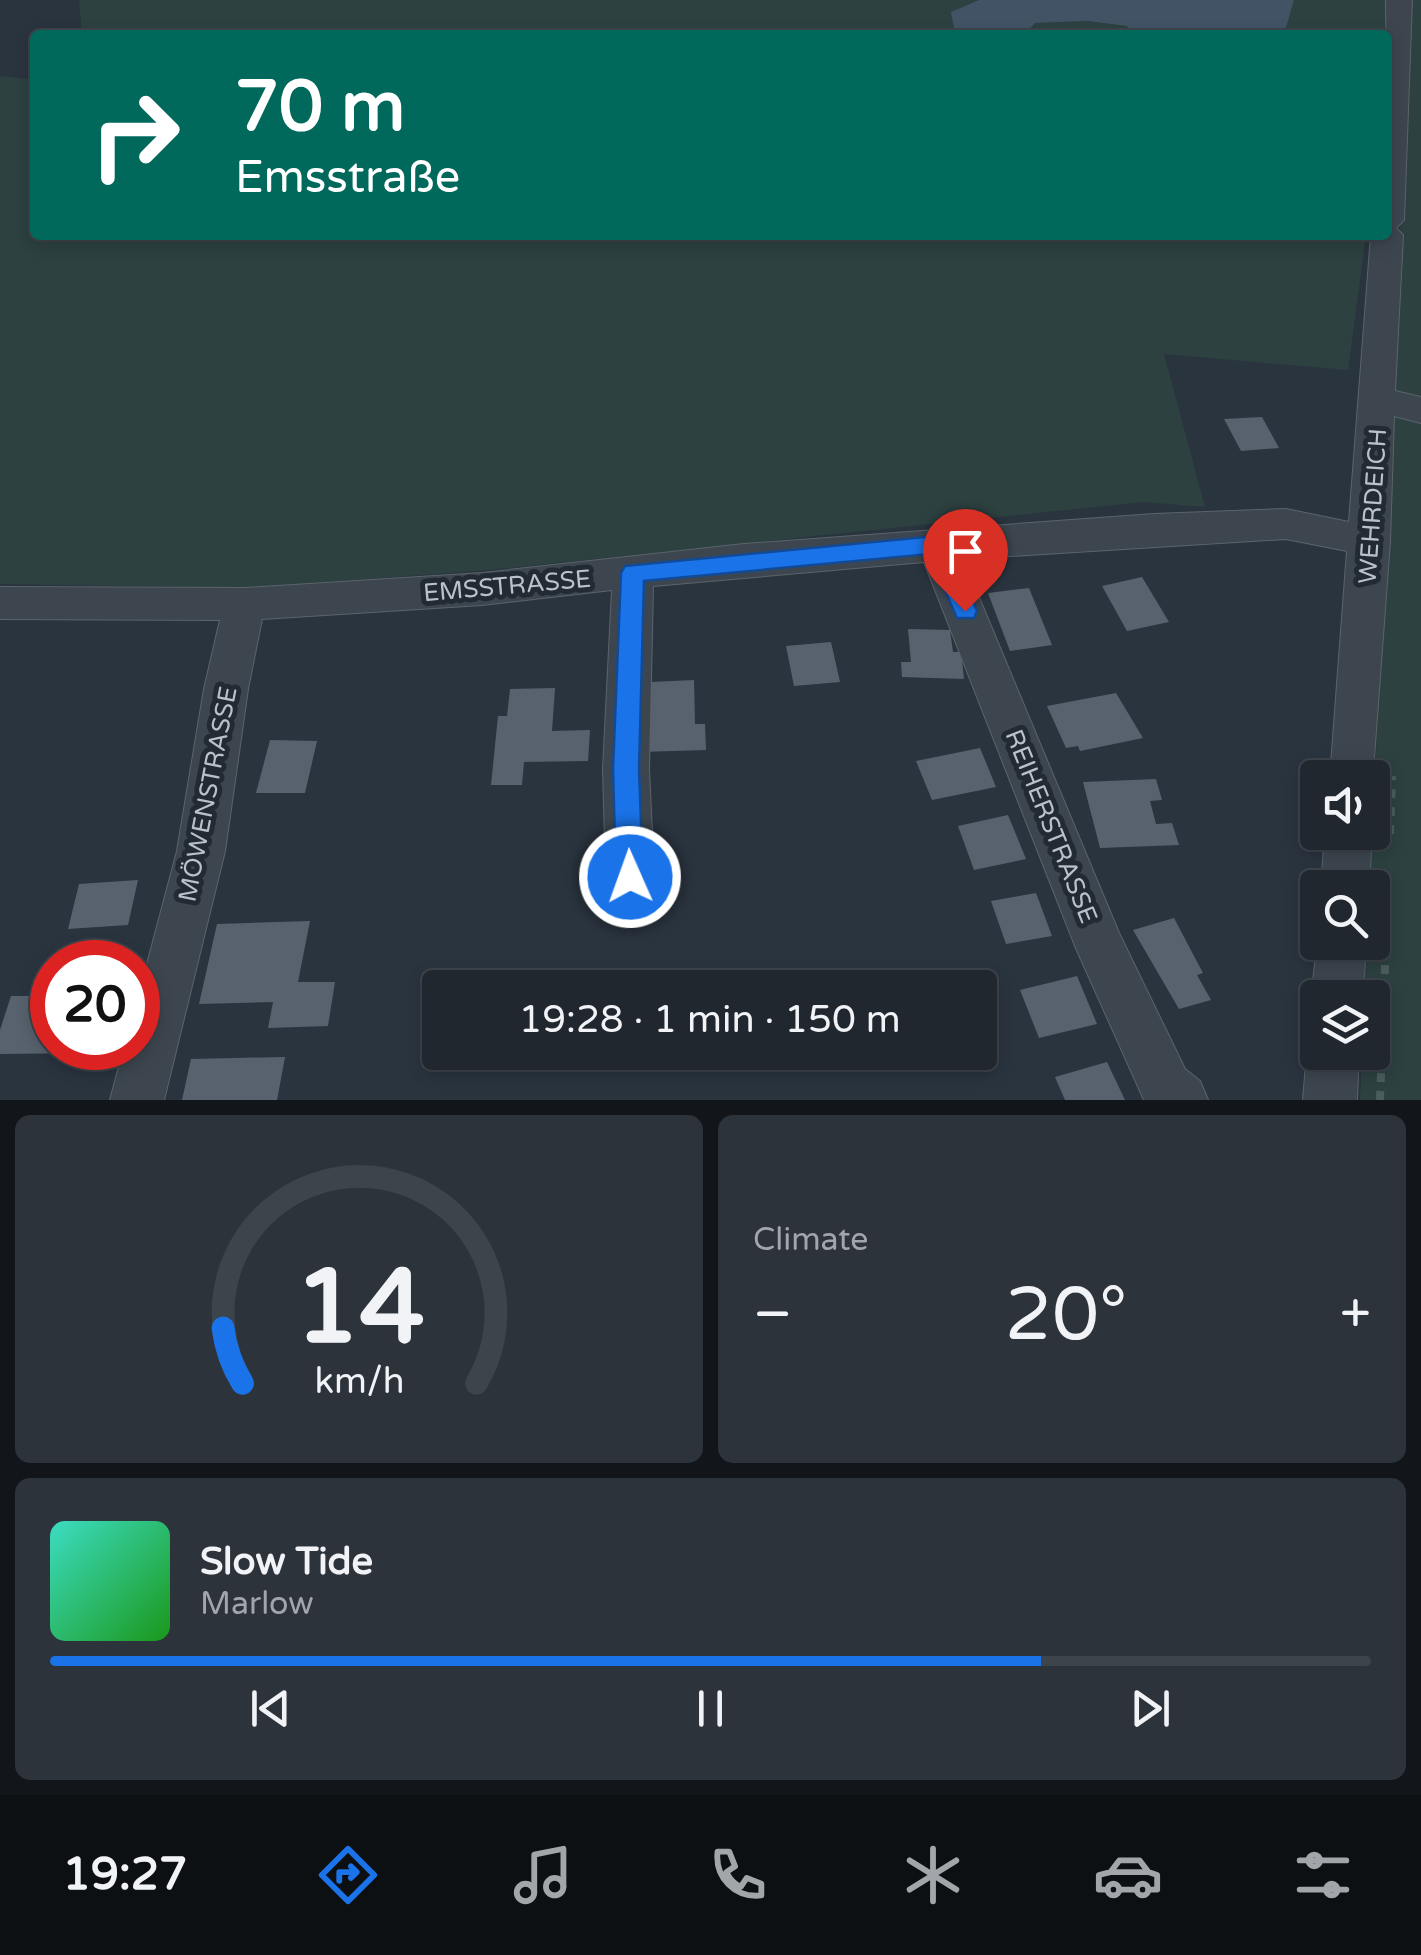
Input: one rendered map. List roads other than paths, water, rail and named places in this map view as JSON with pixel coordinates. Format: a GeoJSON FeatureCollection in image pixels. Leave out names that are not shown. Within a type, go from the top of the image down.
{"type":"FeatureCollection","features":[{"type":"Feature","properties":{"kind":"street"},"geometry":{"type":"LineString","coordinates":[[1392,132],[1398,0]]}},
{"type":"Feature","properties":{"kind":"street","name":"WEHRDEICH"},"geometry":{"type":"LineString","coordinates":[[1354,760],[1387,240]]}},
{"type":"Feature","properties":{"kind":"street"},"geometry":{"type":"LineString","coordinates":[[1378,400],[1421,410]]}},
{"type":"Feature","properties":{"kind":"street","name":"EMSSTRASSE"},"geometry":{"type":"LineString","coordinates":[[0,603],[244,604],[482,589],[936,544],[1154,528],[1286,524],[1370,541]]}},
{"type":"Feature","properties":{"kind":"street","name":"REIHERSTRASSE"},"geometry":{"type":"LineString","coordinates":[[936,544],[1100,946],[1166,1088],[1181,1100]]}},
{"type":"Feature","properties":{"kind":"street"},"geometry":{"type":"LineString","coordinates":[[630,877],[626,769],[633,573]]}},
{"type":"Feature","properties":{"kind":"street","name":"MÖWENSTRASSE"},"geometry":{"type":"LineString","coordinates":[[137,1100],[201,851],[226,688],[244,604]]}},
{"type":"Feature","properties":{"kind":"street"},"geometry":{"type":"LineString","coordinates":[[1330,1100],[1332,1070]]}},
{"type":"Feature","properties":{"kind":"water"},"geometry":{"type":"Polygon","coordinates":[[[979,0],[1294,0],[1285,30],[1130,30],[1127,26],[1087,21],[1035,23],[1029,30],[949,30],[954,28],[951,12],[979,0]]]}}]}
